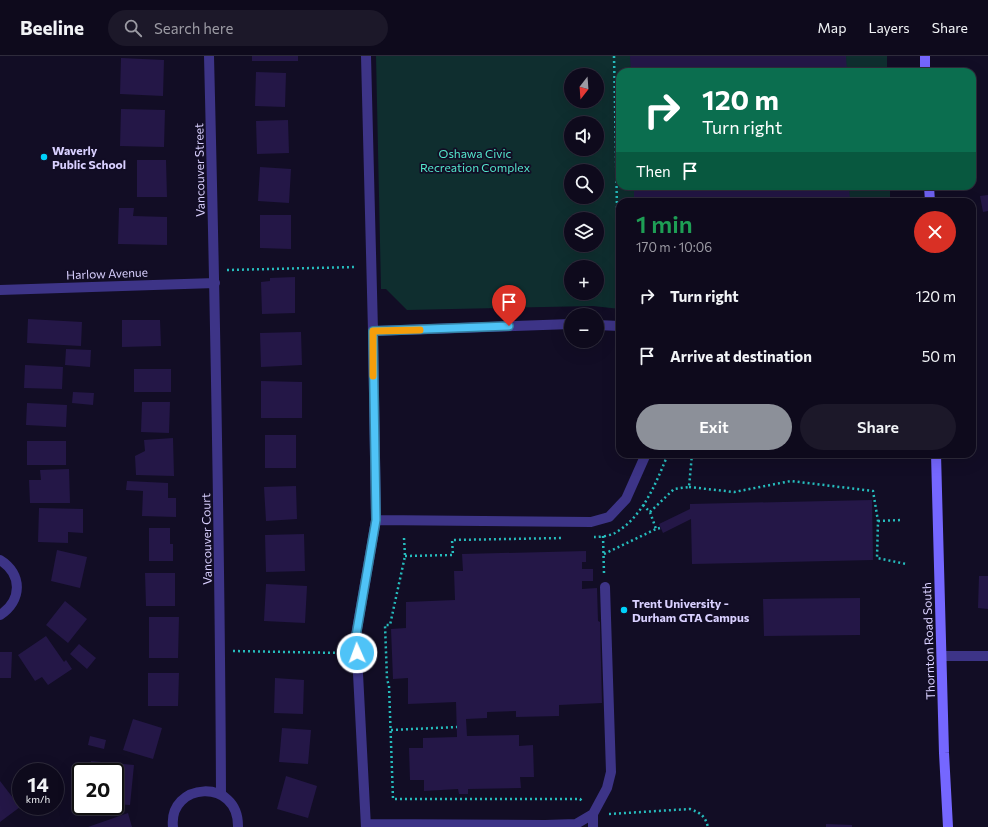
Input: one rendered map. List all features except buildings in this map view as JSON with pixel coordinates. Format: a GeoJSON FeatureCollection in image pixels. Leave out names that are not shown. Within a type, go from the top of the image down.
{"type":"FeatureCollection","features":[{"type":"Feature","properties":{"kind":"main road"},"geometry":{"type":"LineString","coordinates":[[925,56],[925,68]]}},
{"type":"Feature","properties":{"kind":"main road","name":"Thornton Road South"},"geometry":{"type":"LineString","coordinates":[[936,458],[948,827]]}},
{"type":"Feature","properties":{"kind":"street","name":"Vancouver Street"},"geometry":{"type":"LineString","coordinates":[[210,56],[215,283]]}},
{"type":"Feature","properties":{"kind":"street"},"geometry":{"type":"LineString","coordinates":[[366,56],[376,520],[356,636],[366,826],[576,824],[598,814]]}},
{"type":"Feature","properties":{"kind":"street","name":"Harlow Avenue"},"geometry":{"type":"LineString","coordinates":[[0,290],[215,283]]}},
{"type":"Feature","properties":{"kind":"street","name":"Vancouver Court"},"geometry":{"type":"LineString","coordinates":[[215,283],[222,795]]}},
{"type":"Feature","properties":{"kind":"street"},"geometry":{"type":"LineString","coordinates":[[373,331],[564,324]]}},
{"type":"Feature","properties":{"kind":"street"},"geometry":{"type":"LineString","coordinates":[[604,325],[616,326]]}},
{"type":"Feature","properties":{"kind":"street"},"geometry":{"type":"LineString","coordinates":[[376,520],[591,522],[609,517],[626,499],[644,458]]}},
{"type":"Feature","properties":{"kind":"street"},"geometry":{"type":"LineString","coordinates":[[0,560],[7,564],[13,572],[17,583],[17,594],[13,604],[0,615]]}},
{"type":"Feature","properties":{"kind":"street"},"geometry":{"type":"LineString","coordinates":[[594,827],[607,788],[610,772],[605,588]]}},
{"type":"Feature","properties":{"kind":"street"},"geometry":{"type":"LineString","coordinates":[[942,656],[988,656]]}},
{"type":"Feature","properties":{"kind":"street"},"geometry":{"type":"LineString","coordinates":[[173,827],[174,815],[178,805],[185,798],[204,790],[222,795],[232,804],[237,815],[238,827]]}},
{"type":"Feature","properties":{"kind":"path"},"geometry":{"type":"LineString","coordinates":[[614,56],[616,159]]}},
{"type":"Feature","properties":{"kind":"path"},"geometry":{"type":"LineString","coordinates":[[214,270],[356,267]]}},
{"type":"Feature","properties":{"kind":"path"},"geometry":{"type":"LineString","coordinates":[[689,487],[692,458]]}},
{"type":"Feature","properties":{"kind":"path"},"geometry":{"type":"LineString","coordinates":[[650,512],[674,490],[689,487],[734,492],[791,481],[873,491],[878,521],[877,558],[906,564]]}},
{"type":"Feature","properties":{"kind":"path"},"geometry":{"type":"LineString","coordinates":[[644,505],[650,512],[656,530]]}},
{"type":"Feature","properties":{"kind":"path"},"geometry":{"type":"LineString","coordinates":[[878,521],[902,520]]}},
{"type":"Feature","properties":{"kind":"path"},"geometry":{"type":"LineString","coordinates":[[604,554],[660,528]]}},
{"type":"Feature","properties":{"kind":"path"},"geometry":{"type":"LineString","coordinates":[[603,536],[605,588]]}},
{"type":"Feature","properties":{"kind":"path"},"geometry":{"type":"LineString","coordinates":[[404,538],[405,556],[390,625],[385,625],[393,798],[580,799],[586,805]]}},
{"type":"Feature","properties":{"kind":"path"},"geometry":{"type":"LineString","coordinates":[[220,651],[357,653]]}},
{"type":"Feature","properties":{"kind":"path"},"geometry":{"type":"LineString","coordinates":[[391,730],[457,727]]}},
{"type":"Feature","properties":{"kind":"path"},"geometry":{"type":"LineString","coordinates":[[598,814],[690,809],[699,813],[706,820],[708,827]]}},
{"type":"Feature","properties":{"kind":"green space","name":"Oshawa Civic Recreation Complex"},"geometry":{"type":"Polygon","coordinates":[[[376,56],[887,56],[887,68],[616,68],[616,190],[890,190],[890,198],[616,198],[616,309],[593,306],[407,310],[386,289],[381,289],[376,56]]]}},
{"type":"Feature","properties":{"kind":"slow traffic"},"geometry":{"type":"LineString","coordinates":[[373,376],[373,331],[420,330]]}},
{"type":"Feature","properties":{"kind":"place","name":"Waverly Public School"},"geometry":{"type":"Point","coordinates":[44,157]}},
{"type":"Feature","properties":{"kind":"place","name":"Trent University - Durham GTA Campus"},"geometry":{"type":"Point","coordinates":[624,610]}},
{"type":"Feature","properties":{"kind":"route"},"geometry":{"type":"LineString","coordinates":[[357,653],[356,636],[376,520],[373,331],[509,326]]}}]}
